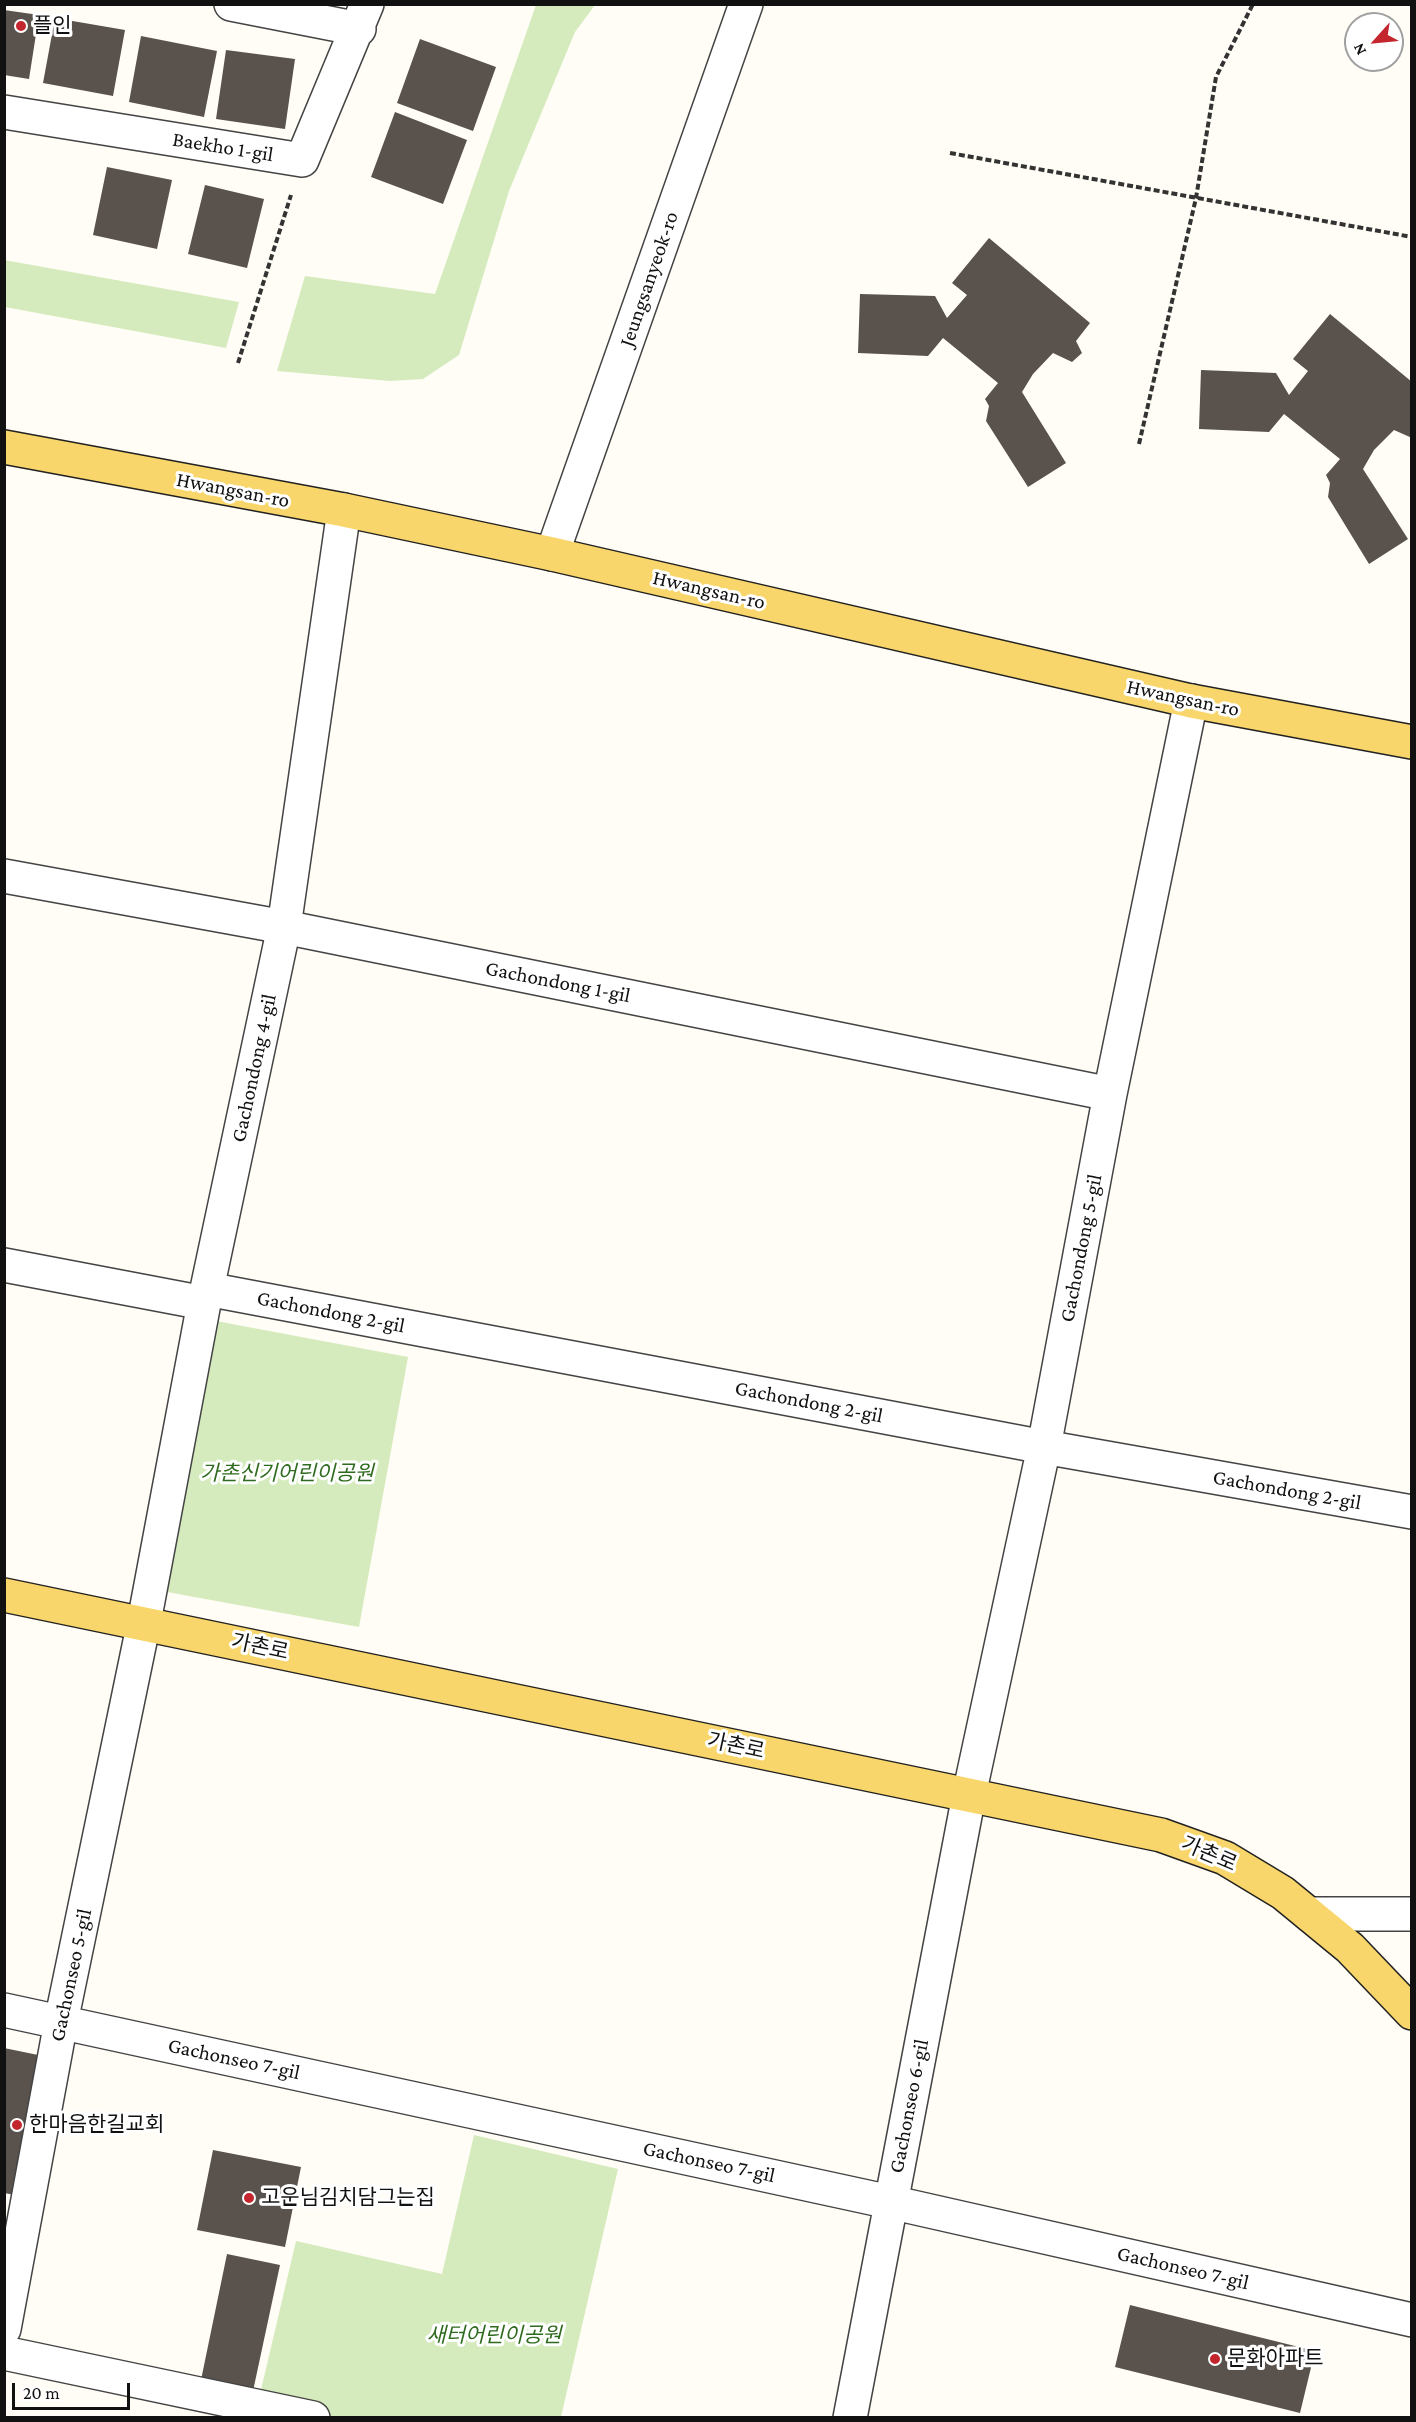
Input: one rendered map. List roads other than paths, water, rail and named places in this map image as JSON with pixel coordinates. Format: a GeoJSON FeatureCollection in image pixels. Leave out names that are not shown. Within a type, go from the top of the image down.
{"type":"FeatureCollection","features":[{"type":"Feature","properties":{"kind":"main road","name":"Hwangsan-ro"},"geometry":{"type":"LineString","coordinates":[[4,447],[344,510],[552,554],[1191,701],[1412,742]]}},
{"type":"Feature","properties":{"kind":"main road","name":"가촌로"},"geometry":{"type":"LineString","coordinates":[[4,1595],[144,1622],[1161,1835],[1225,1858],[1283,1893],[1350,1948],[1412,2013]]}},
{"type":"Feature","properties":{"kind":"street","name":"Baekho 1-gil"},"geometry":{"type":"LineString","coordinates":[[4,112],[302,160],[363,17],[231,4]]}},
{"type":"Feature","properties":{"kind":"street","name":"Jeungsanyeok-ro"},"geometry":{"type":"LineString","coordinates":[[552,554],[746,4]]}},
{"type":"Feature","properties":{"kind":"street","name":"Gachondong 4-gil"},"geometry":{"type":"LineString","coordinates":[[144,1622],[206,1296],[284,927],[344,510]]}},
{"type":"Feature","properties":{"kind":"street","name":"Gachondong 5-gil"},"geometry":{"type":"LineString","coordinates":[[969,1795],[1044,1447],[1110,1094],[1191,701]]}},
{"type":"Feature","properties":{"kind":"street","name":"Gachondong 1-gil"},"geometry":{"type":"LineString","coordinates":[[4,876],[284,927],[1110,1094]]}},
{"type":"Feature","properties":{"kind":"street","name":"Gachondong 2-gil"},"geometry":{"type":"LineString","coordinates":[[4,1265],[206,1296],[1412,1512]]}},
{"type":"Feature","properties":{"kind":"street","name":"Gachonseo 5-gil"},"geometry":{"type":"LineString","coordinates":[[4,2329],[61,2022],[144,1622]]}},
{"type":"Feature","properties":{"kind":"street","name":"Gachonseo 6-gil"},"geometry":{"type":"LineString","coordinates":[[850,2418],[969,1795]]}},
{"type":"Feature","properties":{"kind":"street"},"geometry":{"type":"LineString","coordinates":[[1309,1914],[1412,1914]]}},
{"type":"Feature","properties":{"kind":"street","name":"Gachonseo 7-gil"},"geometry":{"type":"LineString","coordinates":[[4,2010],[890,2202],[1412,2320]]}},
{"type":"Feature","properties":{"kind":"street"},"geometry":{"type":"LineString","coordinates":[[4,2353],[312,2418]]}},
{"type":"Feature","properties":{"kind":"place","name":"플인"},"geometry":{"type":"Point","coordinates":[21,26]}},
{"type":"Feature","properties":{"kind":"place","name":"한마음한길교회"},"geometry":{"type":"Point","coordinates":[17,2125]}},
{"type":"Feature","properties":{"kind":"place","name":"고운님김치담그는집"},"geometry":{"type":"Point","coordinates":[249,2198]}},
{"type":"Feature","properties":{"kind":"place","name":"문화아파트"},"geometry":{"type":"Point","coordinates":[1215,2359]}},
{"type":"Feature","properties":{"kind":"park label","name":"가촌신기어린이공원"},"geometry":{"type":"Point","coordinates":[287,1474]}},
{"type":"Feature","properties":{"kind":"park label","name":"새터어린이공원"},"geometry":{"type":"Point","coordinates":[494,2336]}}]}
